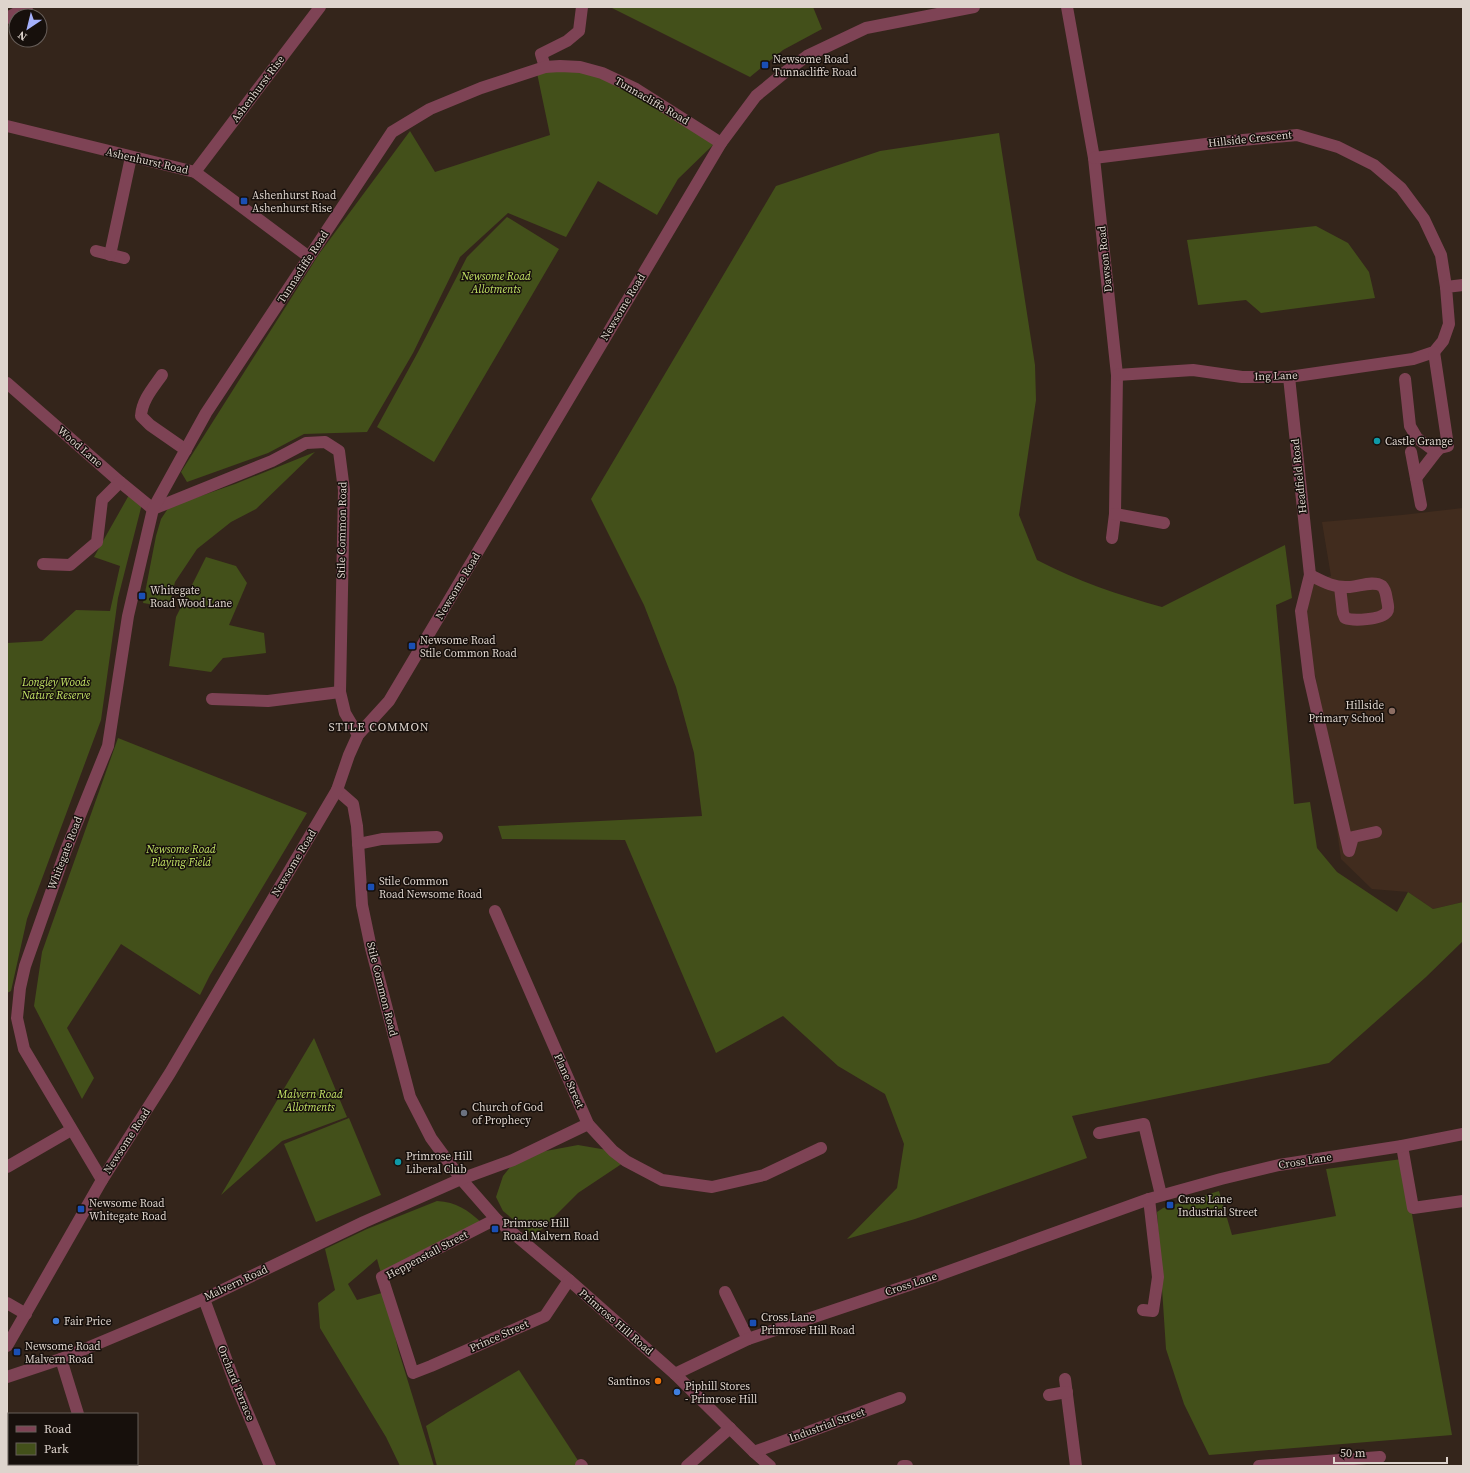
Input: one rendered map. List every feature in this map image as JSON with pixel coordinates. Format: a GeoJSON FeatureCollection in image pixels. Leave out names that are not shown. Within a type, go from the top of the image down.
{"type":"FeatureCollection","features":[{"type":"Feature","properties":{"kind":"street"},"geometry":{"type":"LineString","coordinates":[[7,18],[27,7]]}},
{"type":"Feature","properties":{"kind":"street","name":"Ashenhurst Rise"},"geometry":{"type":"LineString","coordinates":[[195,172],[320,7]]}},
{"type":"Feature","properties":{"kind":"street"},"geometry":{"type":"LineString","coordinates":[[544,67],[541,54],[568,41],[579,31],[582,7]]}},
{"type":"Feature","properties":{"kind":"street","name":"Newsome Road"},"geometry":{"type":"LineString","coordinates":[[7,1346],[102,1180],[170,1073],[337,790],[358,735],[389,701],[721,143],[756,96],[807,56],[866,28],[920,12],[974,7]]}},
{"type":"Feature","properties":{"kind":"street","name":"Dawson Road"},"geometry":{"type":"LineString","coordinates":[[1067,7],[1094,158],[1116,375],[1115,514],[1112,538]]}},
{"type":"Feature","properties":{"kind":"street","name":"Tunnacliffe Road"},"geometry":{"type":"LineString","coordinates":[[153,509],[206,413],[392,132],[430,109],[481,88],[544,67],[560,66],[580,67],[602,73],[636,89],[721,143]]}},
{"type":"Feature","properties":{"kind":"street","name":"Ashenhurst Road"},"geometry":{"type":"LineString","coordinates":[[7,126],[195,172],[309,257]]}},
{"type":"Feature","properties":{"kind":"street","name":"Hillside Crescent"},"geometry":{"type":"LineString","coordinates":[[1094,158],[1222,142],[1297,135],[1338,147],[1374,165],[1401,188],[1424,219],[1441,255],[1446,287]]}},
{"type":"Feature","properties":{"kind":"street"},"geometry":{"type":"LineString","coordinates":[[110,255],[131,157]]}},
{"type":"Feature","properties":{"kind":"street"},"geometry":{"type":"LineString","coordinates":[[96,252],[124,258]]}},
{"type":"Feature","properties":{"kind":"street"},"geometry":{"type":"LineString","coordinates":[[1416,478],[1440,448],[1448,446],[1434,352],[1443,341],[1449,324],[1446,287],[1463,285]]}},
{"type":"Feature","properties":{"kind":"street","name":"Ing Lane"},"geometry":{"type":"LineString","coordinates":[[1116,375],[1193,370],[1242,377],[1289,377],[1413,359],[1434,352]]}},
{"type":"Feature","properties":{"kind":"street"},"geometry":{"type":"LineString","coordinates":[[162,376],[145,401],[142,407],[141,416],[150,425],[186,450]]}},
{"type":"Feature","properties":{"kind":"street","name":"Headfield Road"},"geometry":{"type":"LineString","coordinates":[[1289,377],[1310,575]]}},
{"type":"Feature","properties":{"kind":"street"},"geometry":{"type":"LineString","coordinates":[[1405,379],[1410,426],[1417,438],[1436,452]]}},
{"type":"Feature","properties":{"kind":"street","name":"Wood Lane"},"geometry":{"type":"LineString","coordinates":[[7,383],[153,509]]}},
{"type":"Feature","properties":{"kind":"street","name":"Stile Common Road"},"geometry":{"type":"LineString","coordinates":[[153,509],[272,461],[306,443],[324,442],[339,451],[344,490],[340,692],[345,714],[358,735]]}},
{"type":"Feature","properties":{"kind":"street"},"geometry":{"type":"LineString","coordinates":[[1411,452],[1421,505]]}},
{"type":"Feature","properties":{"kind":"street"},"geometry":{"type":"LineString","coordinates":[[43,564],[70,565],[97,542],[102,500],[120,482]]}},
{"type":"Feature","properties":{"kind":"street","name":"Whitegate Road"},"geometry":{"type":"LineString","coordinates":[[102,1180],[24,1049],[17,1018],[20,988],[25,966],[66,850],[108,746],[128,616],[153,509]]}},
{"type":"Feature","properties":{"kind":"street"},"geometry":{"type":"LineString","coordinates":[[1115,514],[1164,523]]}},
{"type":"Feature","properties":{"kind":"street"},"geometry":{"type":"LineString","coordinates":[[1337,586],[1310,575],[1301,611],[1309,677],[1349,851],[1353,837],[1376,832]]}},
{"type":"Feature","properties":{"kind":"street"},"geometry":{"type":"LineString","coordinates":[[212,699],[268,701],[340,692]]}},
{"type":"Feature","properties":{"kind":"street","name":"Stile Common Road"},"geometry":{"type":"LineString","coordinates":[[337,790],[353,804],[357,826],[362,905],[371,948],[410,1097],[431,1138],[461,1179]]}},
{"type":"Feature","properties":{"kind":"street"},"geometry":{"type":"LineString","coordinates":[[358,844],[382,838],[437,837]]}},
{"type":"Feature","properties":{"kind":"street","name":"Plane Street"},"geometry":{"type":"LineString","coordinates":[[495,911],[588,1124],[613,1151],[626,1161],[662,1180],[712,1187],[764,1175],[820,1148]]}},
{"type":"Feature","properties":{"kind":"street"},"geometry":{"type":"LineString","coordinates":[[461,1179],[513,1160],[588,1124]]}},
{"type":"Feature","properties":{"kind":"street"},"geometry":{"type":"LineString","coordinates":[[1099,1133],[1144,1124],[1155,1197],[1158,1277],[1153,1311],[1143,1310]]}},
{"type":"Feature","properties":{"kind":"street"},"geometry":{"type":"LineString","coordinates":[[7,1167],[71,1130]]}},
{"type":"Feature","properties":{"kind":"street","name":"Cross Lane"},"geometry":{"type":"LineString","coordinates":[[676,1374],[748,1338],[930,1278],[1155,1197],[1279,1165],[1402,1146],[1463,1134]]}},
{"type":"Feature","properties":{"kind":"street"},"geometry":{"type":"LineString","coordinates":[[1402,1146],[1412,1208],[1463,1201]]}},
{"type":"Feature","properties":{"kind":"street","name":"Primrose Hill Road"},"geometry":{"type":"LineString","coordinates":[[461,1179],[496,1219],[569,1280],[676,1374],[770,1466]]}},
{"type":"Feature","properties":{"kind":"street","name":"Malvern Road"},"geometry":{"type":"LineString","coordinates":[[7,1377],[61,1359],[204,1299],[364,1222],[461,1179]]}},
{"type":"Feature","properties":{"kind":"street","name":"Heppenstall Street"},"geometry":{"type":"LineString","coordinates":[[412,1372],[382,1277],[496,1219]]}},
{"type":"Feature","properties":{"kind":"street","name":"Prince Street"},"geometry":{"type":"LineString","coordinates":[[412,1372],[432,1366],[545,1316],[569,1280]]}},
{"type":"Feature","properties":{"kind":"street"},"geometry":{"type":"LineString","coordinates":[[725,1292],[748,1338]]}},
{"type":"Feature","properties":{"kind":"street","name":"Orchard Terrace"},"geometry":{"type":"LineString","coordinates":[[204,1299],[235,1382],[270,1466]]}},
{"type":"Feature","properties":{"kind":"street"},"geometry":{"type":"LineString","coordinates":[[7,1303],[26,1314]]}},
{"type":"Feature","properties":{"kind":"street"},"geometry":{"type":"LineString","coordinates":[[61,1359],[78,1413]]}},
{"type":"Feature","properties":{"kind":"street"},"geometry":{"type":"LineString","coordinates":[[1065,1379],[1076,1466]]}},
{"type":"Feature","properties":{"kind":"street"},"geometry":{"type":"LineString","coordinates":[[1049,1394],[1067,1392]]}},
{"type":"Feature","properties":{"kind":"street","name":"Industrial Street"},"geometry":{"type":"LineString","coordinates":[[754,1452],[900,1398]]}},
{"type":"Feature","properties":{"kind":"street"},"geometry":{"type":"LineString","coordinates":[[693,1464],[730,1428]]}},
{"type":"Feature","properties":{"kind":"street"},"geometry":{"type":"LineString","coordinates":[[1258,1466],[1380,1457]]}},
{"type":"Feature","properties":{"kind":"shaded area","name":"Hillside Primary School"},"geometry":{"type":"Polygon","coordinates":[[[1463,508],[1463,902],[1433,909],[1408,892],[1372,889],[1341,859],[1316,679],[1305,641],[1303,583],[1331,576],[1322,522],[1463,508]]]}},
{"type":"Feature","properties":{"kind":"green space"},"geometry":{"type":"Polygon","coordinates":[[[610,7],[813,7],[822,29],[783,50],[750,77],[610,7]]]}},
{"type":"Feature","properties":{"kind":"green space"},"geometry":{"type":"Polygon","coordinates":[[[577,70],[601,78],[636,95],[714,144],[678,179],[657,215],[598,181],[566,237],[508,213],[460,257],[413,353],[367,432],[304,434],[268,453],[187,482],[181,472],[319,254],[410,131],[435,172],[550,135],[537,73],[577,70]]]}},
{"type":"Feature","properties":{"kind":"green space"},"geometry":{"type":"Polygon","coordinates":[[[999,133],[1035,365],[1036,400],[1019,515],[1037,560],[1067,575],[1098,587],[1162,607],[1285,545],[1292,598],[1276,605],[1294,804],[1310,802],[1317,848],[1337,872],[1397,912],[1408,892],[1433,909],[1463,902],[1463,941],[1426,977],[1329,1063],[1072,1116],[1087,1158],[915,1219],[847,1239],[897,1188],[904,1144],[885,1094],[838,1066],[783,1016],[716,1053],[625,840],[502,839],[498,826],[702,816],[694,753],[676,687],[644,605],[591,499],[776,186],[880,151],[999,133]]]}},
{"type":"Feature","properties":{"kind":"green space","name":"Newsome Road Allotments"},"geometry":{"type":"Polygon","coordinates":[[[507,217],[559,249],[434,462],[377,427],[467,257],[507,217]]]}},
{"type":"Feature","properties":{"kind":"green space"},"geometry":{"type":"Polygon","coordinates":[[[1316,226],[1348,243],[1369,272],[1375,298],[1261,313],[1246,300],[1198,305],[1187,240],[1316,226]]]}},
{"type":"Feature","properties":{"kind":"green space"},"geometry":{"type":"Polygon","coordinates":[[[315,452],[256,509],[231,522],[197,549],[175,582],[169,607],[143,603],[156,536],[161,519],[169,507],[235,484],[315,452]]]}},
{"type":"Feature","properties":{"kind":"green space","name":"Longley Woods Nature Reserve"},"geometry":{"type":"Polygon","coordinates":[[[129,495],[142,504],[118,598],[101,720],[27,919],[11,991],[7,993],[7,643],[42,641],[76,610],[110,611],[120,566],[94,557],[129,495]]]}},
{"type":"Feature","properties":{"kind":"green space"},"geometry":{"type":"Polygon","coordinates":[[[206,557],[236,566],[247,583],[229,625],[264,633],[266,653],[223,658],[211,672],[169,666],[176,617],[206,557]]]}},
{"type":"Feature","properties":{"kind":"green space","name":"Newsome Road Playing Field"},"geometry":{"type":"Polygon","coordinates":[[[118,738],[307,813],[210,975],[200,995],[121,944],[67,1028],[94,1078],[82,1099],[34,1006],[42,952],[118,738]]]}},
{"type":"Feature","properties":{"kind":"green space","name":"Malvern Road Allotments"},"geometry":{"type":"Polygon","coordinates":[[[314,1038],[347,1117],[282,1141],[221,1195],[314,1038]]]}},
{"type":"Feature","properties":{"kind":"green space"},"geometry":{"type":"Polygon","coordinates":[[[349,1118],[381,1195],[316,1222],[284,1144],[349,1118]]]}},
{"type":"Feature","properties":{"kind":"green space"},"geometry":{"type":"Polygon","coordinates":[[[578,1145],[613,1151],[626,1161],[578,1193],[534,1237],[503,1211],[496,1197],[503,1176],[519,1156],[578,1145]]]}},
{"type":"Feature","properties":{"kind":"green space"},"geometry":{"type":"Polygon","coordinates":[[[1402,1159],[1452,1435],[1209,1455],[1184,1404],[1166,1349],[1157,1212],[1163,1208],[1219,1191],[1232,1235],[1336,1216],[1326,1169],[1402,1159]]]}},
{"type":"Feature","properties":{"kind":"green space"},"geometry":{"type":"Polygon","coordinates":[[[437,1201],[450,1203],[461,1207],[481,1222],[381,1273],[377,1259],[348,1284],[357,1300],[385,1292],[398,1349],[434,1466],[400,1466],[386,1437],[320,1328],[318,1303],[335,1290],[325,1249],[367,1229],[437,1201]]]}},
{"type":"Feature","properties":{"kind":"green space"},"geometry":{"type":"Polygon","coordinates":[[[519,1370],[581,1465],[437,1466],[426,1426],[519,1370]]]}},
{"type":"Feature","properties":{"kind":"place","name":"Newsome Road Tunnacliffe Road"},"geometry":{"type":"Point","coordinates":[765,65]}},
{"type":"Feature","properties":{"kind":"place","name":"Ashenhurst Road Ashenhurst Rise"},"geometry":{"type":"Point","coordinates":[244,201]}},
{"type":"Feature","properties":{"kind":"place","name":"Castle Grange"},"geometry":{"type":"Point","coordinates":[1377,441]}},
{"type":"Feature","properties":{"kind":"place","name":"Whitegate Road Wood Lane"},"geometry":{"type":"Point","coordinates":[142,596]}},
{"type":"Feature","properties":{"kind":"place","name":"Newsome Road Stile Common Road"},"geometry":{"type":"Point","coordinates":[412,646]}},
{"type":"Feature","properties":{"kind":"place","name":"Hillside Primary School"},"geometry":{"type":"Point","coordinates":[1392,711]}},
{"type":"Feature","properties":{"kind":"place","name":"Stile Common Road Newsome Road"},"geometry":{"type":"Point","coordinates":[371,887]}},
{"type":"Feature","properties":{"kind":"place","name":"Church of God of Prophecy"},"geometry":{"type":"Point","coordinates":[464,1113]}},
{"type":"Feature","properties":{"kind":"place","name":"Primrose Hill Liberal Club"},"geometry":{"type":"Point","coordinates":[398,1162]}},
{"type":"Feature","properties":{"kind":"place","name":"Cross Lane Industrial Street"},"geometry":{"type":"Point","coordinates":[1170,1205]}},
{"type":"Feature","properties":{"kind":"place","name":"Newsome Road Whitegate Road"},"geometry":{"type":"Point","coordinates":[81,1209]}},
{"type":"Feature","properties":{"kind":"place","name":"Primrose Hill Road Malvern Road"},"geometry":{"type":"Point","coordinates":[495,1229]}},
{"type":"Feature","properties":{"kind":"place","name":"Fair Price"},"geometry":{"type":"Point","coordinates":[56,1321]}},
{"type":"Feature","properties":{"kind":"place","name":"Cross Lane Primrose Hill Road"},"geometry":{"type":"Point","coordinates":[753,1323]}},
{"type":"Feature","properties":{"kind":"place","name":"Newsome Road Malvern Road"},"geometry":{"type":"Point","coordinates":[17,1352]}},
{"type":"Feature","properties":{"kind":"place","name":"Santinos"},"geometry":{"type":"Point","coordinates":[658,1381]}},
{"type":"Feature","properties":{"kind":"place","name":"Piphill Stores - Primrose Hill"},"geometry":{"type":"Point","coordinates":[677,1392]}},
{"type":"Feature","properties":{"kind":"district","name":"STILE COMMON"},"geometry":{"type":"Point","coordinates":[379,727]}}]}
